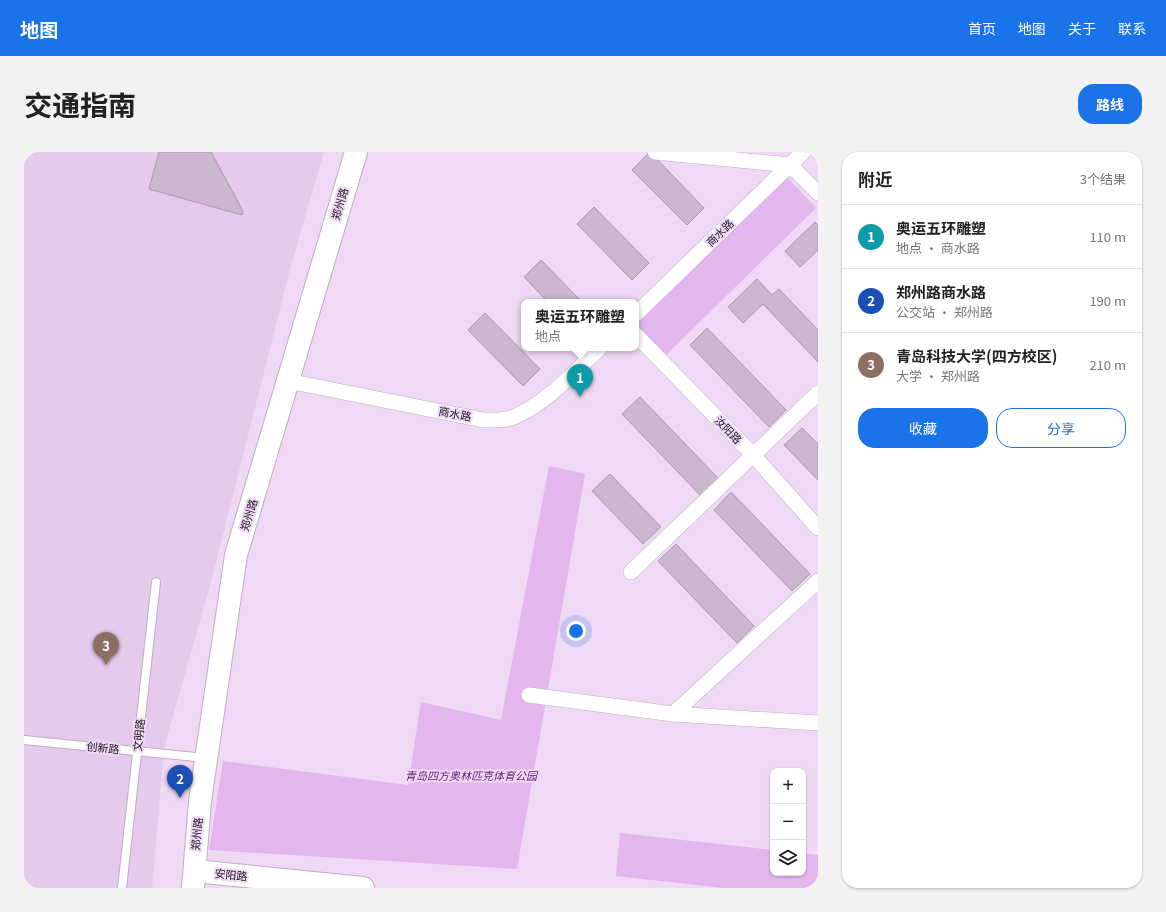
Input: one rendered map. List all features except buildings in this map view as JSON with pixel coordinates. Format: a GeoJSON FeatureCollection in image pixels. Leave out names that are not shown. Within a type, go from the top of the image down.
{"type":"FeatureCollection","features":[{"type":"Feature","properties":{"kind":"main road","name":"郑州路"},"geometry":{"type":"LineString","coordinates":[[194,880],[200,801],[236,555],[356,152]]}},
{"type":"Feature","properties":{"kind":"main road","name":"安阳路"},"geometry":{"type":"LineString","coordinates":[[194,880],[363,888]]}},
{"type":"Feature","properties":{"kind":"street"},"geometry":{"type":"LineString","coordinates":[[655,152],[790,165],[818,193]]}},
{"type":"Feature","properties":{"kind":"street","name":"商水路"},"geometry":{"type":"LineString","coordinates":[[639,311],[803,152]]}},
{"type":"Feature","properties":{"kind":"street","name":"汝阳路"},"geometry":{"type":"LineString","coordinates":[[639,338],[753,455],[818,528]]}},
{"type":"Feature","properties":{"kind":"street","name":"商水路"},"geometry":{"type":"LineString","coordinates":[[288,381],[483,420],[497,421],[513,417],[543,400],[597,351]]}},
{"type":"Feature","properties":{"kind":"street"},"geometry":{"type":"LineString","coordinates":[[631,572],[818,393]]}},
{"type":"Feature","properties":{"kind":"street"},"geometry":{"type":"LineString","coordinates":[[673,714],[818,581]]}},
{"type":"Feature","properties":{"kind":"street"},"geometry":{"type":"LineString","coordinates":[[529,695],[673,714],[818,723]]}},
{"type":"Feature","properties":{"kind":"lane","name":"文明路"},"geometry":{"type":"LineString","coordinates":[[122,888],[156,582]]}},
{"type":"Feature","properties":{"kind":"lane","name":"创新路"},"geometry":{"type":"LineString","coordinates":[[24,740],[206,758]]}},
{"type":"Feature","properties":{"kind":"shaded area"},"geometry":{"type":"Polygon","coordinates":[[[24,152],[324,152],[290,269],[211,582],[164,748],[152,888],[24,888],[24,152]]]}},
{"type":"Feature","properties":{"kind":"green space"},"geometry":{"type":"Polygon","coordinates":[[[787,177],[816,208],[665,356],[639,328],[639,318],[787,177]]]}},
{"type":"Feature","properties":{"kind":"green space","name":"青岛四方奥林匹克体育公园"},"geometry":{"type":"Polygon","coordinates":[[[549,466],[585,474],[517,869],[209,850],[223,761],[408,785],[421,702],[501,720],[549,466]]]}},
{"type":"Feature","properties":{"kind":"green space"},"geometry":{"type":"Polygon","coordinates":[[[620,833],[770,850],[770,876],[806,876],[806,853],[818,855],[818,888],[723,888],[616,876],[620,833]]]}},
{"type":"Feature","properties":{"kind":"place","name":"奥运五环雕塑"},"geometry":{"type":"Point","coordinates":[580,397]}},
{"type":"Feature","properties":{"kind":"place","name":"青岛科技大学(四方校区)"},"geometry":{"type":"Point","coordinates":[106,665]}},
{"type":"Feature","properties":{"kind":"place","name":"郑州路商水路"},"geometry":{"type":"Point","coordinates":[180,798]}}]}
